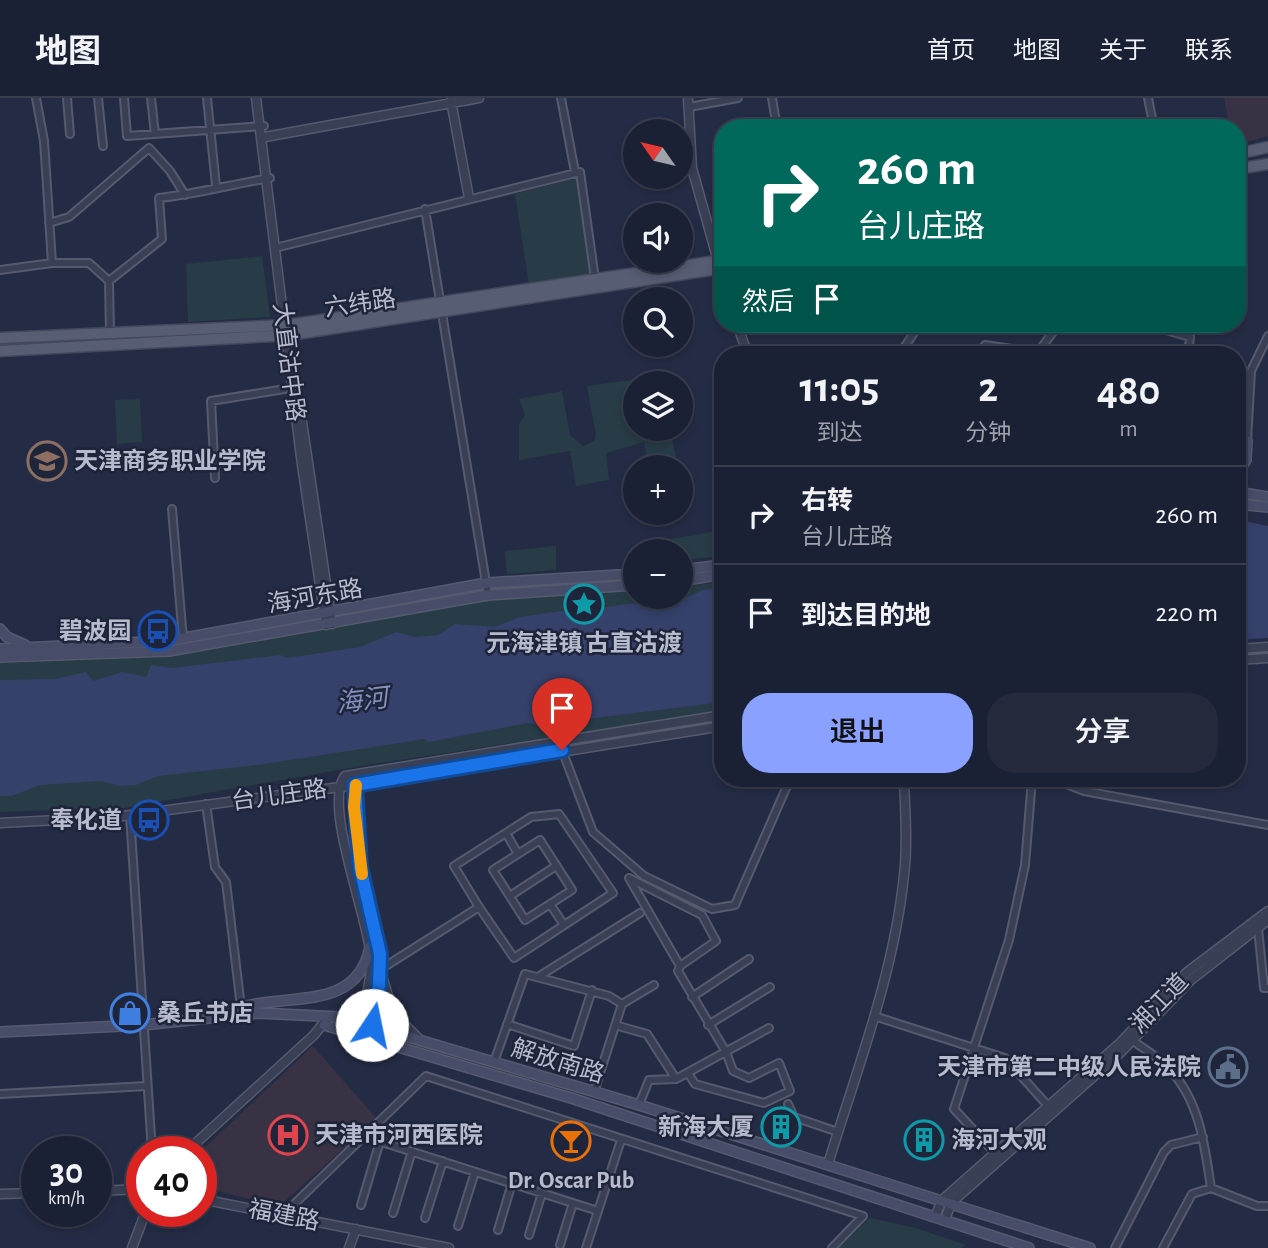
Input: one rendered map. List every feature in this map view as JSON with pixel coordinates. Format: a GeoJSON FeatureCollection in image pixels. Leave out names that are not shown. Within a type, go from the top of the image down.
{"type":"FeatureCollection","features":[{"type":"Feature","properties":{"kind":"main road"},"geometry":{"type":"LineString","coordinates":[[1246,152],[1268,148]]}},
{"type":"Feature","properties":{"kind":"main road"},"geometry":{"type":"LineString","coordinates":[[1246,168],[1268,164]]}},
{"type":"Feature","properties":{"kind":"main road","name":"六纬路"},"geometry":{"type":"LineString","coordinates":[[442,307],[595,279],[714,269]]}},
{"type":"Feature","properties":{"kind":"main road","name":"六纬路"},"geometry":{"type":"LineString","coordinates":[[0,351],[287,330],[714,269]]}},
{"type":"Feature","properties":{"kind":"main road","name":"六纬路"},"geometry":{"type":"LineString","coordinates":[[0,338],[287,330]]}},
{"type":"Feature","properties":{"kind":"main road"},"geometry":{"type":"LineString","coordinates":[[1246,493],[1268,497]]}},
{"type":"Feature","properties":{"kind":"main road"},"geometry":{"type":"LineString","coordinates":[[1246,505],[1268,507]]}},
{"type":"Feature","properties":{"kind":"main road"},"geometry":{"type":"LineString","coordinates":[[693,569],[714,566]]}},
{"type":"Feature","properties":{"kind":"main road","name":"海河东路"},"geometry":{"type":"LineString","coordinates":[[0,657],[169,651],[487,583],[623,575]]}},
{"type":"Feature","properties":{"kind":"main road"},"geometry":{"type":"LineString","coordinates":[[693,579],[714,576]]}},
{"type":"Feature","properties":{"kind":"main road","name":"海河东路"},"geometry":{"type":"LineString","coordinates":[[0,649],[183,639],[488,595],[623,585]]}},
{"type":"Feature","properties":{"kind":"main road"},"geometry":{"type":"LineString","coordinates":[[0,629],[13,640],[37,648]]}},
{"type":"Feature","properties":{"kind":"main road"},"geometry":{"type":"LineString","coordinates":[[224,1014],[241,1007],[343,990],[363,971],[370,947]]}},
{"type":"Feature","properties":{"kind":"main road","name":"解放南路"},"geometry":{"type":"LineString","coordinates":[[0,1031],[142,1025],[224,1014],[360,1021],[639,1105],[1090,1248]]}},
{"type":"Feature","properties":{"kind":"main road","name":"解放南路"},"geometry":{"type":"LineString","coordinates":[[326,1020],[357,1033],[1029,1248]]}},
{"type":"Feature","properties":{"kind":"street"},"geometry":{"type":"LineString","coordinates":[[36,98],[44,141],[52,263]]}},
{"type":"Feature","properties":{"kind":"street"},"geometry":{"type":"LineString","coordinates":[[67,98],[70,134]]}},
{"type":"Feature","properties":{"kind":"street"},"geometry":{"type":"LineString","coordinates":[[98,98],[103,146]]}},
{"type":"Feature","properties":{"kind":"street"},"geometry":{"type":"LineString","coordinates":[[124,98],[127,135],[262,126]]}},
{"type":"Feature","properties":{"kind":"street"},"geometry":{"type":"LineString","coordinates":[[151,98],[155,134]]}},
{"type":"Feature","properties":{"kind":"street"},"geometry":{"type":"LineString","coordinates":[[207,98],[216,186]]}},
{"type":"Feature","properties":{"kind":"street","name":"大直沽中路"},"geometry":{"type":"LineString","coordinates":[[258,98],[287,330],[328,619]]}},
{"type":"Feature","properties":{"kind":"street"},"geometry":{"type":"LineString","coordinates":[[265,137],[479,98]]}},
{"type":"Feature","properties":{"kind":"street"},"geometry":{"type":"LineString","coordinates":[[561,98],[595,279]]}},
{"type":"Feature","properties":{"kind":"street"},"geometry":{"type":"LineString","coordinates":[[714,244],[692,167],[688,102],[738,98]]}},
{"type":"Feature","properties":{"kind":"street"},"geometry":{"type":"LineString","coordinates":[[772,98],[776,119]]}},
{"type":"Feature","properties":{"kind":"street"},"geometry":{"type":"LineString","coordinates":[[1149,98],[1152,119]]}},
{"type":"Feature","properties":{"kind":"street"},"geometry":{"type":"LineString","coordinates":[[451,101],[470,198]]}},
{"type":"Feature","properties":{"kind":"street","name":"大直沽中路"},"geometry":{"type":"LineString","coordinates":[[262,126],[279,247],[287,330]]}},
{"type":"Feature","properties":{"kind":"street"},"geometry":{"type":"LineString","coordinates":[[49,223],[69,217],[149,148],[170,171],[185,195]]}},
{"type":"Feature","properties":{"kind":"street"},"geometry":{"type":"LineString","coordinates":[[279,247],[577,172]]}},
{"type":"Feature","properties":{"kind":"street"},"geometry":{"type":"LineString","coordinates":[[109,281],[162,239],[159,198],[268,178]]}},
{"type":"Feature","properties":{"kind":"street"},"geometry":{"type":"LineString","coordinates":[[425,209],[488,595]]}},
{"type":"Feature","properties":{"kind":"street"},"geometry":{"type":"LineString","coordinates":[[0,270],[52,263],[89,263],[109,281],[110,333]]}},
{"type":"Feature","properties":{"kind":"street"},"geometry":{"type":"LineString","coordinates":[[1175,333],[1190,338],[1189,346]]}},
{"type":"Feature","properties":{"kind":"street"},"geometry":{"type":"LineString","coordinates":[[1246,410],[1251,371],[1268,336]]}},
{"type":"Feature","properties":{"kind":"street"},"geometry":{"type":"LineString","coordinates":[[215,478],[211,401],[295,388]]}},
{"type":"Feature","properties":{"kind":"street"},"geometry":{"type":"LineString","coordinates":[[172,509],[183,639]]}},
{"type":"Feature","properties":{"kind":"street"},"geometry":{"type":"LineString","coordinates":[[1246,648],[1268,647]]}},
{"type":"Feature","properties":{"kind":"street"},"geometry":{"type":"LineString","coordinates":[[1246,659],[1268,658]]}},
{"type":"Feature","properties":{"kind":"street","name":"台儿庄路"},"geometry":{"type":"LineString","coordinates":[[356,773],[714,716]]}},
{"type":"Feature","properties":{"kind":"street","name":"台儿庄路"},"geometry":{"type":"LineString","coordinates":[[0,823],[130,815],[355,785],[714,727]]}},
{"type":"Feature","properties":{"kind":"street"},"geometry":{"type":"LineString","coordinates":[[562,750],[593,832],[644,876],[712,909],[735,905],[787,787]]}},
{"type":"Feature","properties":{"kind":"street"},"geometry":{"type":"LineString","coordinates":[[357,1033],[371,964],[370,947],[345,843],[339,787],[345,776],[356,773],[360,867],[391,1010],[407,1030],[421,1039]]}},
{"type":"Feature","properties":{"kind":"street"},"geometry":{"type":"LineString","coordinates":[[828,1164],[874,1016],[895,937],[905,873],[904,787]]}},
{"type":"Feature","properties":{"kind":"street"},"geometry":{"type":"LineString","coordinates":[[996,1154],[954,1109],[1009,940],[1025,865],[1031,787]]}},
{"type":"Feature","properties":{"kind":"street"},"geometry":{"type":"LineString","coordinates":[[1074,787],[1268,824]]}},
{"type":"Feature","properties":{"kind":"street"},"geometry":{"type":"LineString","coordinates":[[206,804],[215,867],[226,882],[241,1007]]}},
{"type":"Feature","properties":{"kind":"street"},"geometry":{"type":"LineString","coordinates":[[559,814],[613,893],[514,958],[454,866],[506,833],[531,817],[559,814]]}},
{"type":"Feature","properties":{"kind":"street"},"geometry":{"type":"LineString","coordinates":[[130,815],[151,1136]]}},
{"type":"Feature","properties":{"kind":"street"},"geometry":{"type":"LineString","coordinates":[[506,833],[519,854]]}},
{"type":"Feature","properties":{"kind":"street"},"geometry":{"type":"LineString","coordinates":[[540,840],[572,890],[526,920],[494,870],[519,854],[540,840]]}},
{"type":"Feature","properties":{"kind":"street"},"geometry":{"type":"LineString","coordinates":[[510,895],[556,866]]}},
{"type":"Feature","properties":{"kind":"street"},"geometry":{"type":"LineString","coordinates":[[680,966],[629,878],[702,915],[716,941],[680,966],[678,971],[726,1052],[733,1071],[750,1078],[779,1063],[790,1091],[764,1103],[695,1084],[688,1073]]}},
{"type":"Feature","properties":{"kind":"street"},"geometry":{"type":"LineString","coordinates":[[550,904],[564,925]]}},
{"type":"Feature","properties":{"kind":"street"},"geometry":{"type":"LineString","coordinates":[[369,1036],[381,969],[479,907]]}},
{"type":"Feature","properties":{"kind":"street","name":"湘江道"},"geometry":{"type":"LineString","coordinates":[[940,1218],[947,1202],[996,1154],[1121,1042],[1186,973],[1268,911]]}},
{"type":"Feature","properties":{"kind":"street"},"geometry":{"type":"LineString","coordinates":[[538,977],[640,913]]}},
{"type":"Feature","properties":{"kind":"street","name":"湘江道"},"geometry":{"type":"LineString","coordinates":[[947,1202],[1133,1041],[1191,980],[1268,920]]}},
{"type":"Feature","properties":{"kind":"street"},"geometry":{"type":"LineString","coordinates":[[1258,928],[1264,988],[1268,988]]}},
{"type":"Feature","properties":{"kind":"street"},"geometry":{"type":"LineString","coordinates":[[692,997],[749,959]]}},
{"type":"Feature","properties":{"kind":"street"},"geometry":{"type":"LineString","coordinates":[[494,1062],[525,974],[592,990],[622,1004]]}},
{"type":"Feature","properties":{"kind":"street"},"geometry":{"type":"LineString","coordinates":[[594,1092],[622,1004],[654,985]]}},
{"type":"Feature","properties":{"kind":"street"},"geometry":{"type":"LineString","coordinates":[[708,1025],[770,987]]}},
{"type":"Feature","properties":{"kind":"street"},"geometry":{"type":"LineString","coordinates":[[507,1024],[574,1046],[592,990]]}},
{"type":"Feature","properties":{"kind":"street"},"geometry":{"type":"LineString","coordinates":[[874,1016],[1005,1058],[1049,1107]]}},
{"type":"Feature","properties":{"kind":"street"},"geometry":{"type":"LineString","coordinates":[[203,1136],[326,1020]]}},
{"type":"Feature","properties":{"kind":"street"},"geometry":{"type":"LineString","coordinates":[[615,1025],[647,1034],[676,1079]]}},
{"type":"Feature","properties":{"kind":"street"},"geometry":{"type":"LineString","coordinates":[[639,1105],[649,1080],[676,1079],[769,1028]]}},
{"type":"Feature","properties":{"kind":"street"},"geometry":{"type":"LineString","coordinates":[[1133,1041],[1177,1079],[1203,1137],[1211,1188]]}},
{"type":"Feature","properties":{"kind":"street"},"geometry":{"type":"LineString","coordinates":[[283,1215],[426,1076],[863,1216],[832,1248]]}},
{"type":"Feature","properties":{"kind":"street"},"geometry":{"type":"LineString","coordinates":[[0,1094],[147,1086]]}},
{"type":"Feature","properties":{"kind":"street"},"geometry":{"type":"LineString","coordinates":[[788,1104],[794,1117],[838,1132]]}},
{"type":"Feature","properties":{"kind":"street"},"geometry":{"type":"LineString","coordinates":[[366,1137],[598,1211]]}},
{"type":"Feature","properties":{"kind":"street"},"geometry":{"type":"LineString","coordinates":[[1115,1248],[1164,1152],[1171,1145],[1203,1137]]}},
{"type":"Feature","properties":{"kind":"street"},"geometry":{"type":"LineString","coordinates":[[586,1248],[621,1140]]}},
{"type":"Feature","properties":{"kind":"street"},"geometry":{"type":"LineString","coordinates":[[361,1205],[380,1141]]}},
{"type":"Feature","properties":{"kind":"street"},"geometry":{"type":"LineString","coordinates":[[393,1213],[412,1152]]}},
{"type":"Feature","properties":{"kind":"street"},"geometry":{"type":"LineString","coordinates":[[425,1218],[443,1161]]}},
{"type":"Feature","properties":{"kind":"street"},"geometry":{"type":"LineString","coordinates":[[458,1226],[475,1172]]}},
{"type":"Feature","properties":{"kind":"street"},"geometry":{"type":"LineString","coordinates":[[498,1230],[512,1184]]}},
{"type":"Feature","properties":{"kind":"street"},"geometry":{"type":"LineString","coordinates":[[1163,1248],[1192,1194],[1211,1188],[1257,1206],[1268,1206]]}},
{"type":"Feature","properties":{"kind":"street"},"geometry":{"type":"LineString","coordinates":[[0,1194],[21,1193]]}},
{"type":"Feature","properties":{"kind":"street"},"geometry":{"type":"LineString","coordinates":[[529,1235],[542,1193]]}},
{"type":"Feature","properties":{"kind":"street","name":"福建路"},"geometry":{"type":"LineString","coordinates":[[217,1202],[449,1248]]}},
{"type":"Feature","properties":{"kind":"street"},"geometry":{"type":"LineString","coordinates":[[560,1245],[573,1203]]}},
{"type":"Feature","properties":{"kind":"street"},"geometry":{"type":"LineString","coordinates":[[132,1248],[140,1227]]}},
{"type":"Feature","properties":{"kind":"street"},"geometry":{"type":"LineString","coordinates":[[349,1248],[356,1230]]}},
{"type":"Feature","properties":{"kind":"shaded area"},"geometry":{"type":"Polygon","coordinates":[[[1224,98],[1268,98],[1268,136],[1246,142],[1246,119],[1228,119],[1224,98]]]}},
{"type":"Feature","properties":{"kind":"shaded area"},"geometry":{"type":"Polygon","coordinates":[[[577,178],[591,275],[529,285],[515,194],[577,178]]]}},
{"type":"Feature","properties":{"kind":"shaded area"},"geometry":{"type":"Polygon","coordinates":[[[262,256],[270,317],[188,322],[186,264],[262,256]]]}},
{"type":"Feature","properties":{"kind":"shaded area"},"geometry":{"type":"Polygon","coordinates":[[[623,381],[623,441],[673,441],[675,455],[647,455],[644,442],[606,453],[609,480],[576,486],[570,451],[519,460],[519,424],[525,415],[519,399],[562,391],[570,435],[583,446],[594,441],[596,435],[587,386],[623,381]]]}},
{"type":"Feature","properties":{"kind":"shaded area"},"geometry":{"type":"Polygon","coordinates":[[[140,399],[142,442],[117,444],[115,400],[140,399]]]}},
{"type":"Feature","properties":{"kind":"shaded area"},"geometry":{"type":"Polygon","coordinates":[[[714,532],[714,557],[693,559],[693,539],[671,539],[714,532]]]}},
{"type":"Feature","properties":{"kind":"shaded area"},"geometry":{"type":"Polygon","coordinates":[[[556,546],[556,570],[507,574],[505,551],[556,546]]]}},
{"type":"Feature","properties":{"kind":"shaded area"},"geometry":{"type":"Polygon","coordinates":[[[714,582],[714,712],[367,765],[123,808],[0,812],[0,663],[181,655],[493,600],[623,592],[623,609],[693,609],[693,586],[714,582]]]}},
{"type":"Feature","properties":{"kind":"shaded area","name":"天津市河西医院"},"geometry":{"type":"Polygon","coordinates":[[[313,1046],[377,1119],[279,1206],[217,1191],[217,1136],[313,1046]]]}},
{"type":"Feature","properties":{"kind":"shaded area"},"geometry":{"type":"Polygon","coordinates":[[[870,1218],[916,1228],[966,1245],[962,1248],[839,1248],[870,1218]]]}},
{"type":"Feature","properties":{"kind":"water"},"geometry":{"type":"Polygon","coordinates":[[[1246,521],[1268,526],[1268,638],[1246,639],[1246,521]]]}},
{"type":"Feature","properties":{"kind":"water","name":"海河"},"geometry":{"type":"Polygon","coordinates":[[[714,588],[714,703],[539,725],[528,723],[428,742],[425,739],[264,764],[158,776],[136,785],[120,786],[101,781],[40,785],[12,796],[0,796],[0,680],[56,679],[86,672],[93,681],[122,672],[146,677],[151,665],[172,668],[280,655],[287,658],[360,647],[396,632],[415,637],[438,635],[455,624],[495,627],[520,617],[563,611],[577,614],[623,605],[623,609],[693,609],[693,595],[714,588]]]}},
{"type":"Feature","properties":{"kind":"slow traffic"},"geometry":{"type":"LineString","coordinates":[[356,785],[354,807],[362,874]]}},
{"type":"Feature","properties":{"kind":"place","name":"天津商务职业学院"},"geometry":{"type":"Point","coordinates":[47,461]}},
{"type":"Feature","properties":{"kind":"place","name":"元海津镇 古直沽渡"},"geometry":{"type":"Point","coordinates":[584,604]}},
{"type":"Feature","properties":{"kind":"place","name":"碧波园"},"geometry":{"type":"Point","coordinates":[158,631]}},
{"type":"Feature","properties":{"kind":"place","name":"奉化道"},"geometry":{"type":"Point","coordinates":[149,820]}},
{"type":"Feature","properties":{"kind":"place","name":"桑丘书店"},"geometry":{"type":"Point","coordinates":[130,1013]}},
{"type":"Feature","properties":{"kind":"place","name":"天津市第二中级人民法院"},"geometry":{"type":"Point","coordinates":[1228,1067]}},
{"type":"Feature","properties":{"kind":"place","name":"新海大厦"},"geometry":{"type":"Point","coordinates":[781,1127]}},
{"type":"Feature","properties":{"kind":"place","name":"天津市河西医院"},"geometry":{"type":"Point","coordinates":[288,1135]}},
{"type":"Feature","properties":{"kind":"place","name":"海河大观"},"geometry":{"type":"Point","coordinates":[924,1140]}},
{"type":"Feature","properties":{"kind":"place","name":"Dr. Oscar Pub"},"geometry":{"type":"Point","coordinates":[571,1141]}},
{"type":"Feature","properties":{"kind":"route"},"geometry":{"type":"LineString","coordinates":[[372,1025],[381,969],[380,954],[360,867],[354,807],[355,785],[562,750]]}}]}
